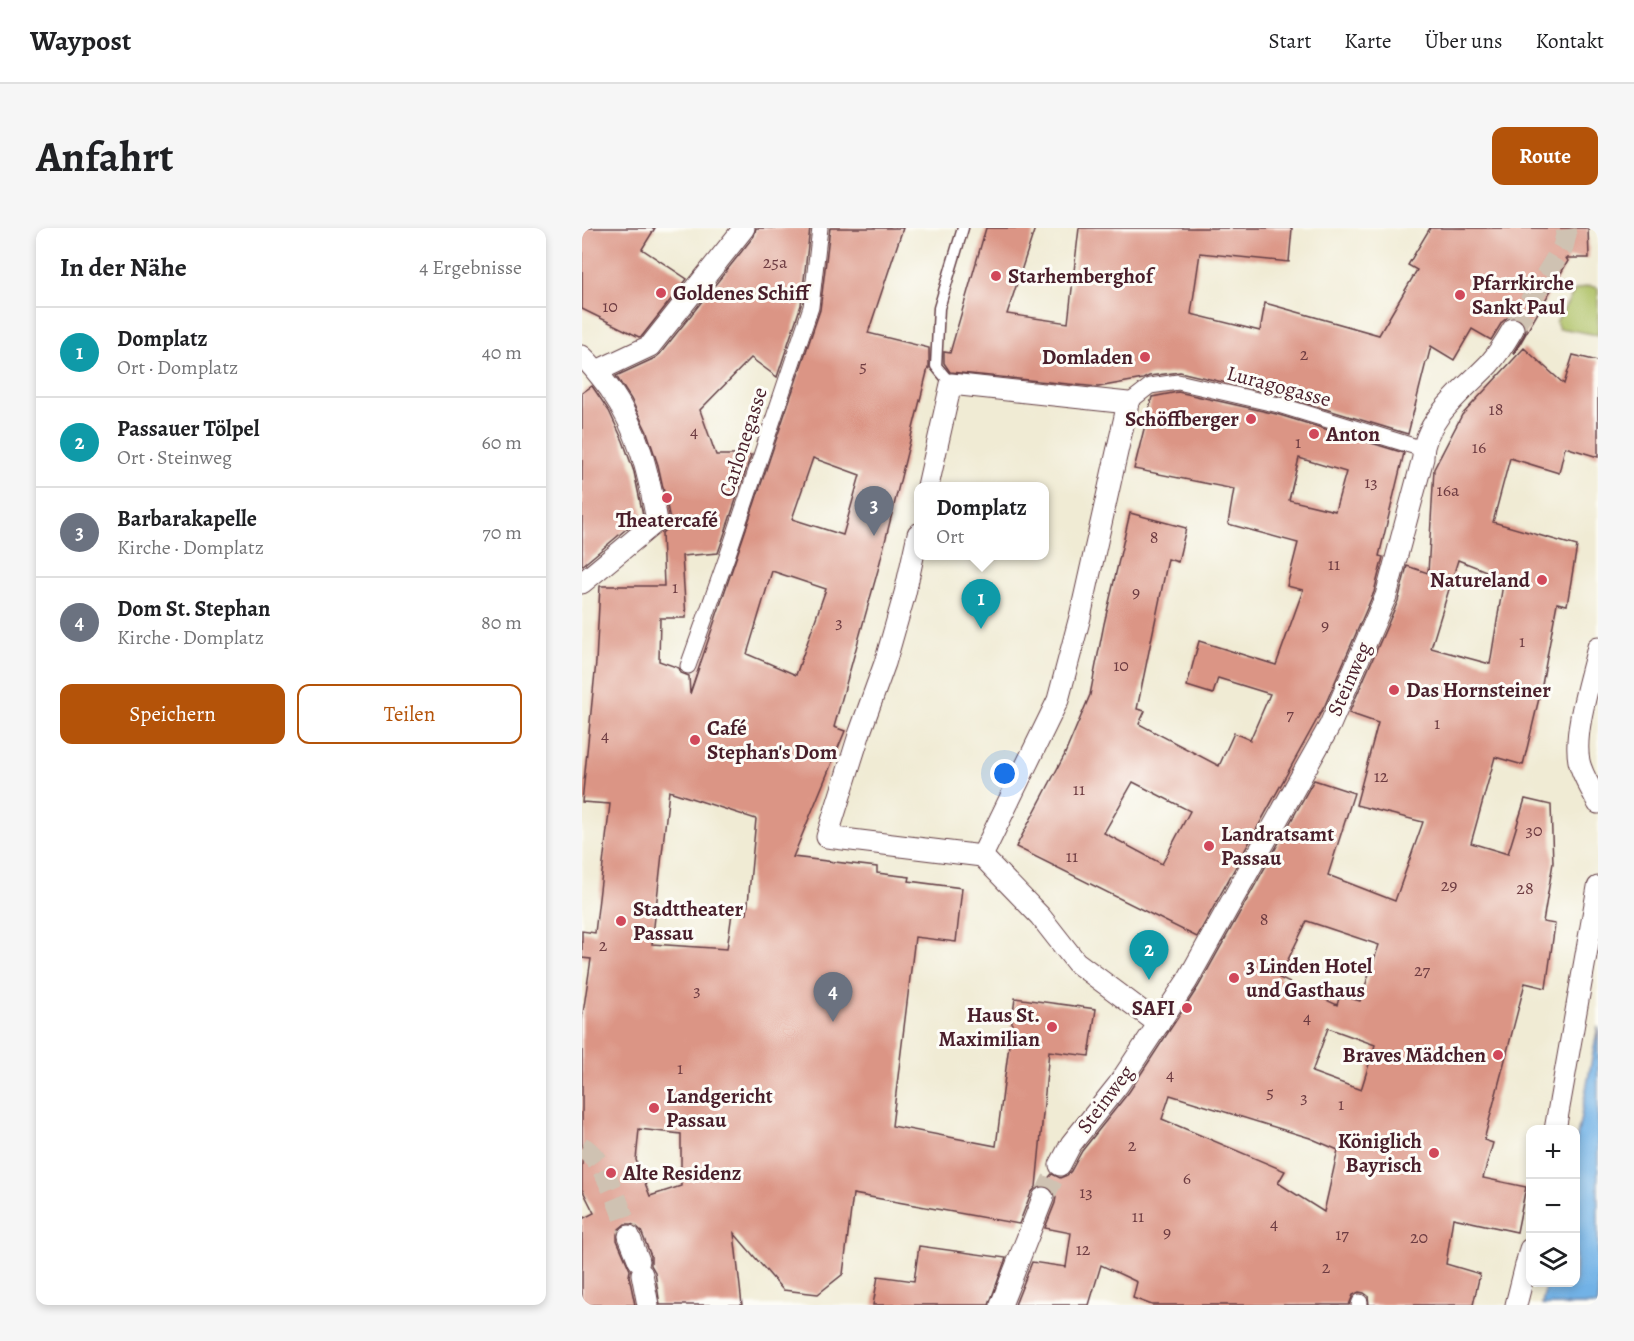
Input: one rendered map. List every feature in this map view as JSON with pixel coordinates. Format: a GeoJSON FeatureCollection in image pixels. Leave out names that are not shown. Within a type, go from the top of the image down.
{"type":"FeatureCollection","features":[{"type":"Feature","properties":{"kind":"street"},"geometry":{"type":"LineString","coordinates":[[582,583],[657,521],[649,478],[636,434],[619,402],[590,364],[650,346],[744,228]]}},
{"type":"Feature","properties":{"kind":"street","name":"Carlonegasse"},"geometry":{"type":"LineString","coordinates":[[688,666],[811,307],[820,228]]}},
{"type":"Feature","properties":{"kind":"street","name":"Steinweg"},"geometry":{"type":"LineString","coordinates":[[1060,1165],[1071,1144],[1118,1084],[1159,1024],[1209,944],[1330,725],[1386,596],[1423,458],[1423,449],[1432,429],[1443,410],[1491,362],[1513,329]]}},
{"type":"Feature","properties":{"kind":"street","name":"Luragogasse"},"geometry":{"type":"LineString","coordinates":[[1128,403],[1150,386],[1178,382],[1279,405],[1423,449]]}},
{"type":"Feature","properties":{"kind":"street"},"geometry":{"type":"LineString","coordinates":[[929,482],[951,384],[1128,403],[1080,617],[1058,700],[982,856]]}},
{"type":"Feature","properties":{"kind":"street"},"geometry":{"type":"LineString","coordinates":[[914,552],[885,663],[860,732],[827,837],[982,856],[1041,916],[1076,962],[1159,1024]]}},
{"type":"Feature","properties":{"kind":"street"},"geometry":{"type":"LineString","coordinates":[[1598,647],[1578,736],[1579,761],[1598,802]]}},
{"type":"Feature","properties":{"kind":"street"},"geometry":{"type":"LineString","coordinates":[[1556,1125],[1598,887]]}},
{"type":"Feature","properties":{"kind":"street"},"geometry":{"type":"LineString","coordinates":[[1001,1305],[1043,1198]]}},
{"type":"Feature","properties":{"kind":"street"},"geometry":{"type":"LineString","coordinates":[[629,1236],[640,1268],[648,1305]]}},
{"type":"Feature","properties":{"kind":"street"},"geometry":{"type":"LineString","coordinates":[[1516,1305],[1526,1265]]}},
{"type":"Feature","properties":{"kind":"lane"},"geometry":{"type":"LineString","coordinates":[[951,384],[936,366],[939,308],[963,228]]}},
{"type":"Feature","properties":{"kind":"green space"},"geometry":{"type":"Polygon","coordinates":[[[1590,286],[1598,288],[1598,335],[1559,329],[1556,322],[1575,290],[1590,286]]]}},
{"type":"Feature","properties":{"kind":"water"},"geometry":{"type":"Polygon","coordinates":[[[1598,1027],[1598,1305],[1542,1305],[1545,1287],[1580,1287],[1579,1125],[1598,1027]]]}},
{"type":"Feature","properties":{"kind":"building"},"geometry":{"type":"Polygon","coordinates":[[[582,228],[655,228],[642,249],[687,279],[642,336],[639,337],[582,309],[582,228]]]}},
{"type":"Feature","properties":{"kind":"building"},"geometry":{"type":"Polygon","coordinates":[[[756,228],[810,228],[801,305],[777,377],[751,358],[700,410],[716,455],[751,455],[718,553],[682,556],[686,618],[660,618],[659,661],[679,668],[681,673],[689,676],[690,694],[820,310],[830,228],[903,228],[868,333],[929,348],[929,368],[878,570],[834,727],[845,731],[793,857],[877,867],[877,873],[910,877],[909,881],[962,888],[956,942],[915,937],[892,1126],[996,1146],[1015,998],[1096,1009],[1089,1056],[1049,1051],[1036,1187],[1031,1193],[1019,1224],[853,1194],[843,1274],[818,1294],[783,1290],[734,1233],[742,1305],[660,1305],[651,1256],[641,1231],[636,1226],[625,1224],[619,1229],[617,1240],[630,1270],[629,1276],[635,1305],[582,1305],[582,1219],[594,1213],[582,1189],[582,1020],[591,959],[582,958],[582,931],[595,933],[610,804],[582,802],[596,662],[600,586],[664,586],[662,533],[669,526],[670,519],[658,465],[647,432],[631,399],[616,376],[660,354],[754,236],[756,228]],[[813,458],[792,519],[843,535],[860,475],[813,458]],[[772,571],[747,654],[796,675],[826,589],[772,571]],[[669,791],[652,944],[727,949],[732,913],[747,914],[756,819],[669,791]],[[639,1129],[636,1160],[650,1196],[681,1186],[681,1134],[639,1129]]]}},
{"type":"Feature","properties":{"kind":"building"},"geometry":{"type":"Polygon","coordinates":[[[986,228],[1035,228],[1007,314],[1068,323],[1079,228],[1292,228],[1289,262],[1200,253],[1191,314],[1260,331],[1265,303],[1379,335],[1417,270],[1408,265],[1430,228],[1588,228],[1589,258],[1566,258],[1568,261],[1514,354],[1526,329],[1524,322],[1514,316],[1502,322],[1491,340],[1472,329],[1454,360],[1431,346],[1408,434],[1282,396],[1180,372],[1098,387],[950,372],[944,363],[944,352],[950,353],[986,228]]]}},
{"type":"Feature","properties":{"kind":"building"},"geometry":{"type":"Polygon","coordinates":[[[1524,348],[1564,384],[1573,355],[1598,361],[1598,457],[1565,447],[1559,473],[1510,458],[1493,522],[1577,546],[1567,605],[1557,603],[1541,690],[1523,765],[1495,757],[1471,843],[1508,854],[1525,799],[1551,805],[1553,863],[1543,922],[1555,924],[1546,988],[1525,983],[1484,1140],[1493,1143],[1483,1178],[1526,1187],[1517,1232],[1453,1218],[1446,1264],[1480,1274],[1473,1305],[1369,1305],[1368,1296],[1359,1292],[1353,1295],[1349,1305],[1152,1305],[1133,1298],[1137,1282],[1101,1265],[1089,1305],[1015,1305],[1032,1262],[1066,1267],[1071,1233],[1045,1228],[1056,1197],[1053,1190],[1042,1185],[1052,1174],[1060,1178],[1071,1171],[1082,1151],[1129,1092],[1198,987],[1314,780],[1354,793],[1328,875],[1395,901],[1423,822],[1356,805],[1378,723],[1349,713],[1398,601],[1407,566],[1428,573],[1434,469],[1462,415],[1524,348]],[[1458,560],[1431,648],[1490,664],[1504,578],[1458,560]],[[1307,921],[1279,978],[1337,1005],[1340,995],[1360,1001],[1379,945],[1307,921]],[[1328,1028],[1312,1072],[1361,1090],[1375,1045],[1328,1028]],[[1170,1095],[1162,1119],[1285,1171],[1278,1183],[1324,1212],[1338,1150],[1310,1138],[1170,1095]]]}},
{"type":"Feature","properties":{"kind":"building"},"geometry":{"type":"Polygon","coordinates":[[[592,386],[609,411],[623,441],[634,472],[643,515],[582,566],[582,393],[592,386]]]}},
{"type":"Feature","properties":{"kind":"building"},"geometry":{"type":"Polygon","coordinates":[[[1178,392],[1276,414],[1404,453],[1379,556],[1383,557],[1374,592],[1325,705],[1197,937],[1016,847],[1064,756],[1090,695],[1130,513],[1186,528],[1178,562],[1168,559],[1137,709],[1145,711],[1139,724],[1219,766],[1234,733],[1250,740],[1270,694],[1218,678],[1213,694],[1187,686],[1199,641],[1276,665],[1303,590],[1287,586],[1298,543],[1228,524],[1234,489],[1134,469],[1152,397],[1178,392]],[[1299,458],[1289,500],[1335,511],[1346,472],[1299,458]],[[1133,782],[1104,833],[1162,864],[1190,811],[1133,782]]]}},
{"type":"Feature","properties":{"kind":"building"},"geometry":{"type":"Polygon","coordinates":[[[919,1246],[1006,1258],[989,1305],[873,1305],[878,1276],[914,1281],[919,1246]]]}},
{"type":"Feature","properties":{"kind":"tunnel"},"geometry":{"type":"LineString","coordinates":[[1513,329],[1563,247],[1565,228]]}},
{"type":"Feature","properties":{"kind":"tunnel"},"geometry":{"type":"LineString","coordinates":[[582,1147],[590,1153],[605,1173],[629,1236]]}},
{"type":"Feature","properties":{"kind":"tunnel"},"geometry":{"type":"LineString","coordinates":[[1043,1198],[1060,1165]]}},
{"type":"Feature","properties":{"kind":"place","name":"Starhemberghof"},"geometry":{"type":"Point","coordinates":[996,276]}},
{"type":"Feature","properties":{"kind":"place","name":"Goldenes Schiff"},"geometry":{"type":"Point","coordinates":[661,293]}},
{"type":"Feature","properties":{"kind":"place","name":"Pfarrkirche Sankt Paul"},"geometry":{"type":"Point","coordinates":[1460,295]}},
{"type":"Feature","properties":{"kind":"place","name":"Domladen"},"geometry":{"type":"Point","coordinates":[1145,357]}},
{"type":"Feature","properties":{"kind":"place","name":"Schöffberger"},"geometry":{"type":"Point","coordinates":[1251,419]}},
{"type":"Feature","properties":{"kind":"place","name":"Anton"},"geometry":{"type":"Point","coordinates":[1314,434]}},
{"type":"Feature","properties":{"kind":"place","name":"Theatercafé"},"geometry":{"type":"Point","coordinates":[667,498]}},
{"type":"Feature","properties":{"kind":"place","name":"Barbarakapelle"},"geometry":{"type":"Point","coordinates":[874,536]}},
{"type":"Feature","properties":{"kind":"place","name":"Natureland"},"geometry":{"type":"Point","coordinates":[1542,580]}},
{"type":"Feature","properties":{"kind":"place","name":"Domplatz"},"geometry":{"type":"Point","coordinates":[981,629]}},
{"type":"Feature","properties":{"kind":"place","name":"Das Hornsteiner"},"geometry":{"type":"Point","coordinates":[1394,690]}},
{"type":"Feature","properties":{"kind":"place","name":"Café Stephan's Dom"},"geometry":{"type":"Point","coordinates":[695,740]}},
{"type":"Feature","properties":{"kind":"place","name":"Landratsamt Passau"},"geometry":{"type":"Point","coordinates":[1209,846]}},
{"type":"Feature","properties":{"kind":"place","name":"Stadttheater Passau"},"geometry":{"type":"Point","coordinates":[621,921]}},
{"type":"Feature","properties":{"kind":"place","name":"3 Linden Hotel und Gasthaus"},"geometry":{"type":"Point","coordinates":[1234,978]}},
{"type":"Feature","properties":{"kind":"place","name":"Passauer Tölpel"},"geometry":{"type":"Point","coordinates":[1149,980]}},
{"type":"Feature","properties":{"kind":"place","name":"SAFI"},"geometry":{"type":"Point","coordinates":[1187,1008]}},
{"type":"Feature","properties":{"kind":"place","name":"Dom St. Stephan"},"geometry":{"type":"Point","coordinates":[833,1022]}},
{"type":"Feature","properties":{"kind":"place","name":"Haus St. Maximilian"},"geometry":{"type":"Point","coordinates":[1052,1027]}},
{"type":"Feature","properties":{"kind":"place","name":"Braves Mädchen"},"geometry":{"type":"Point","coordinates":[1498,1055]}},
{"type":"Feature","properties":{"kind":"place","name":"Landgericht Passau"},"geometry":{"type":"Point","coordinates":[654,1108]}},
{"type":"Feature","properties":{"kind":"place","name":"Königlich Bayrisch"},"geometry":{"type":"Point","coordinates":[1434,1153]}},
{"type":"Feature","properties":{"kind":"place","name":"Alte Residenz"},"geometry":{"type":"Point","coordinates":[611,1173]}}]}
